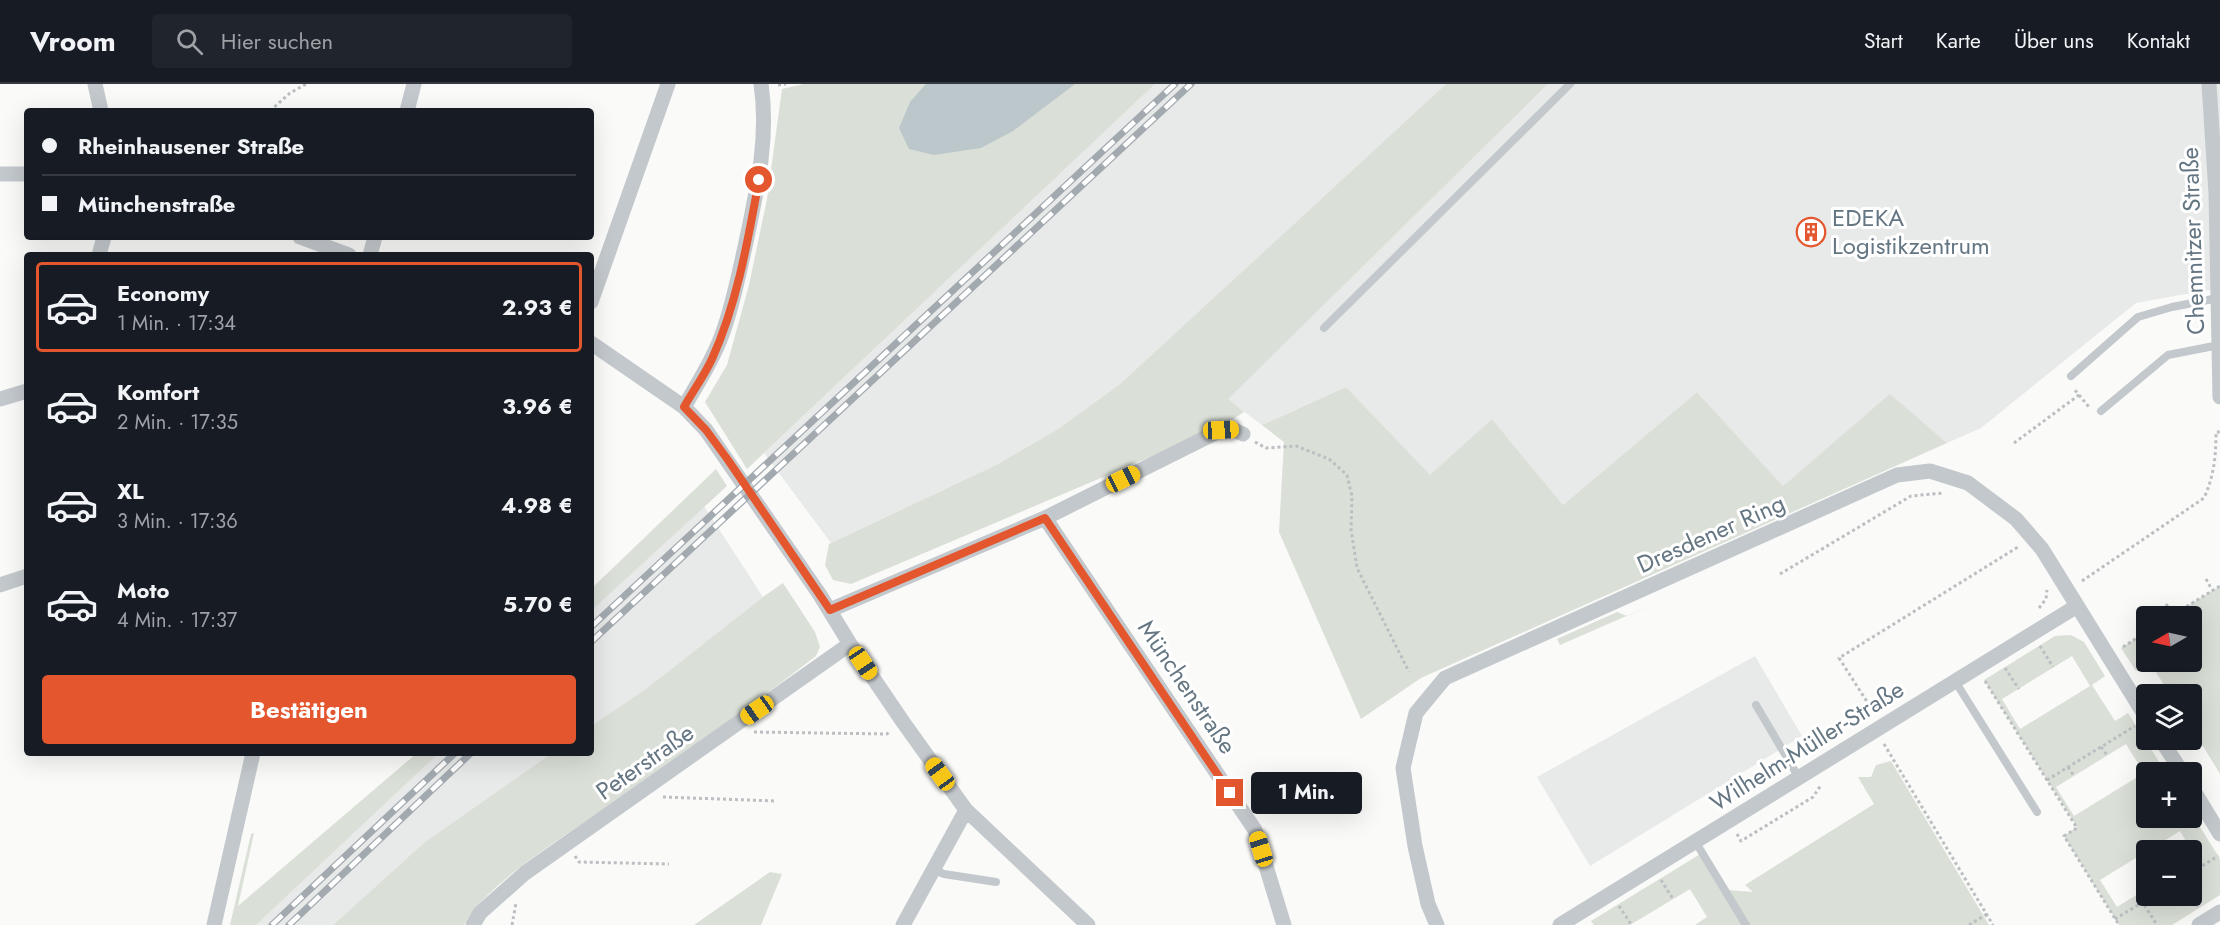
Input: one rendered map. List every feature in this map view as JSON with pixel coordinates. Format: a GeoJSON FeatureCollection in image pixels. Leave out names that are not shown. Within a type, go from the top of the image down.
{"type":"FeatureCollection","features":[{"type":"Feature","properties":{"kind":"street"},"geometry":{"type":"LineString","coordinates":[[95,84],[100,108]]}},
{"type":"Feature","properties":{"kind":"street"},"geometry":{"type":"LineString","coordinates":[[408,108],[414,84]]}},
{"type":"Feature","properties":{"kind":"street"},"geometry":{"type":"LineString","coordinates":[[594,294],[668,84]]}},
{"type":"Feature","properties":{"kind":"street"},"geometry":{"type":"LineString","coordinates":[[684,407],[711,361],[725,327],[737,284],[762,159],[764,118],[761,84]]}},
{"type":"Feature","properties":{"kind":"street","name":"Chemnitzer Straße"},"geometry":{"type":"LineString","coordinates":[[2209,84],[2216,193],[2220,397]]}},
{"type":"Feature","properties":{"kind":"street"},"geometry":{"type":"LineString","coordinates":[[0,174],[24,174]]}},
{"type":"Feature","properties":{"kind":"street"},"geometry":{"type":"LineString","coordinates":[[308,240],[341,252]]}},
{"type":"Feature","properties":{"kind":"street"},"geometry":{"type":"LineString","coordinates":[[594,345],[684,407],[706,430],[830,610],[850,644],[903,722],[966,810],[1089,925]]}},
{"type":"Feature","properties":{"kind":"street"},"geometry":{"type":"LineString","coordinates":[[0,399],[24,392]]}},
{"type":"Feature","properties":{"kind":"street"},"geometry":{"type":"LineString","coordinates":[[830,610],[1045,518],[1221,430],[1234,430],[1243,434]]}},
{"type":"Feature","properties":{"kind":"street","name":"Dresdener Ring"},"geometry":{"type":"LineString","coordinates":[[1437,925],[1428,904],[1415,846],[1402,768],[1416,713],[1445,678],[1896,475],[1930,471],[1968,483],[2016,519],[2042,549],[2068,590],[2136,712]]}},
{"type":"Feature","properties":{"kind":"street","name":"Münchenstraße"},"geometry":{"type":"LineString","coordinates":[[1045,518],[1255,830],[1284,925]]}},
{"type":"Feature","properties":{"kind":"street"},"geometry":{"type":"LineString","coordinates":[[0,585],[24,577]]}},
{"type":"Feature","properties":{"kind":"street","name":"Wilhelm-Müller-Straße"},"geometry":{"type":"LineString","coordinates":[[1560,925],[2077,606]]}},
{"type":"Feature","properties":{"kind":"street","name":"Peterstraße"},"geometry":{"type":"LineString","coordinates":[[473,925],[480,913],[510,885],[850,644]]}},
{"type":"Feature","properties":{"kind":"street"},"geometry":{"type":"LineString","coordinates":[[214,925],[252,756]]}},
{"type":"Feature","properties":{"kind":"street"},"geometry":{"type":"LineString","coordinates":[[2202,804],[2220,834]]}},
{"type":"Feature","properties":{"kind":"street"},"geometry":{"type":"LineString","coordinates":[[903,925],[966,810]]}},
{"type":"Feature","properties":{"kind":"street"},"geometry":{"type":"LineString","coordinates":[[2199,925],[2220,912]]}},
{"type":"Feature","properties":{"kind":"lane"},"geometry":{"type":"LineString","coordinates":[[1324,328],[1570,84]]}},
{"type":"Feature","properties":{"kind":"lane"},"geometry":{"type":"LineString","coordinates":[[2071,376],[2138,317],[2172,307],[2218,298]]}},
{"type":"Feature","properties":{"kind":"lane"},"geometry":{"type":"LineString","coordinates":[[2102,411],[2168,355],[2219,345]]}},
{"type":"Feature","properties":{"kind":"lane"},"geometry":{"type":"LineString","coordinates":[[1955,681],[2037,812]]}},
{"type":"Feature","properties":{"kind":"lane"},"geometry":{"type":"LineString","coordinates":[[1756,705],[1799,778]]}},
{"type":"Feature","properties":{"kind":"lane"},"geometry":{"type":"LineString","coordinates":[[1695,841],[1746,925]]}},
{"type":"Feature","properties":{"kind":"lane"},"geometry":{"type":"LineString","coordinates":[[934,870],[944,874],[996,882]]}},
{"type":"Feature","properties":{"kind":"path"},"geometry":{"type":"LineString","coordinates":[[273,108],[290,93],[306,84]]}},
{"type":"Feature","properties":{"kind":"path"},"geometry":{"type":"LineString","coordinates":[[2014,443],[2079,395],[2067,381],[2071,376]]}},
{"type":"Feature","properties":{"kind":"path"},"geometry":{"type":"LineString","coordinates":[[2068,590],[2204,498],[2212,480],[2216,459],[2217,432],[2220,432]]}},
{"type":"Feature","properties":{"kind":"path"},"geometry":{"type":"LineString","coordinates":[[1243,434],[1266,448],[1296,446],[1329,459],[1347,475],[1352,496],[1351,530],[1357,568],[1409,672]]}},
{"type":"Feature","properties":{"kind":"path"},"geometry":{"type":"LineString","coordinates":[[1780,574],[1911,496],[1948,493]]}},
{"type":"Feature","properties":{"kind":"path"},"geometry":{"type":"LineString","coordinates":[[2013,539],[2026,552]]}},
{"type":"Feature","properties":{"kind":"path"},"geometry":{"type":"LineString","coordinates":[[1882,705],[1872,711],[1839,658],[2020,546]]}},
{"type":"Feature","properties":{"kind":"path"},"geometry":{"type":"LineString","coordinates":[[2206,579],[2213,591]]}},
{"type":"Feature","properties":{"kind":"path"},"geometry":{"type":"LineString","coordinates":[[2188,606],[2220,586]]}},
{"type":"Feature","properties":{"kind":"path"},"geometry":{"type":"LineString","coordinates":[[2035,611],[2046,599],[2047,590]]}},
{"type":"Feature","properties":{"kind":"path"},"geometry":{"type":"LineString","coordinates":[[2121,648],[2136,638]]}},
{"type":"Feature","properties":{"kind":"path"},"geometry":{"type":"LineString","coordinates":[[2040,646],[2053,667]]}},
{"type":"Feature","properties":{"kind":"path"},"geometry":{"type":"LineString","coordinates":[[2005,667],[2019,689]]}},
{"type":"Feature","properties":{"kind":"path"},"geometry":{"type":"LineString","coordinates":[[1984,680],[2077,828],[2064,836],[2119,925]]}},
{"type":"Feature","properties":{"kind":"path"},"geometry":{"type":"LineString","coordinates":[[738,723],[744,731],[887,734],[903,722]]}},
{"type":"Feature","properties":{"kind":"path"},"geometry":{"type":"LineString","coordinates":[[2047,780],[2136,724]]}},
{"type":"Feature","properties":{"kind":"path"},"geometry":{"type":"LineString","coordinates":[[1876,730],[1993,925]]}},
{"type":"Feature","properties":{"kind":"path"},"geometry":{"type":"LineString","coordinates":[[2101,747],[2107,755]]}},
{"type":"Feature","properties":{"kind":"path"},"geometry":{"type":"LineString","coordinates":[[2068,767],[2074,776]]}},
{"type":"Feature","properties":{"kind":"path"},"geometry":{"type":"LineString","coordinates":[[1736,832],[1741,841],[1798,806],[1814,796],[1827,776]]}},
{"type":"Feature","properties":{"kind":"path"},"geometry":{"type":"LineString","coordinates":[[642,790],[652,797],[776,801]]}},
{"type":"Feature","properties":{"kind":"path"},"geometry":{"type":"LineString","coordinates":[[1798,806],[1801,812]]}},
{"type":"Feature","properties":{"kind":"path"},"geometry":{"type":"LineString","coordinates":[[567,844],[579,862],[669,864]]}},
{"type":"Feature","properties":{"kind":"path"},"geometry":{"type":"LineString","coordinates":[[2202,866],[2218,856]]}},
{"type":"Feature","properties":{"kind":"path"},"geometry":{"type":"LineString","coordinates":[[1660,879],[1672,899]]}},
{"type":"Feature","properties":{"kind":"path"},"geometry":{"type":"LineString","coordinates":[[1618,905],[1631,924]]}},
{"type":"Feature","properties":{"kind":"path"},"geometry":{"type":"LineString","coordinates":[[2115,919],[2136,906]]}},
{"type":"Feature","properties":{"kind":"path"},"geometry":{"type":"LineString","coordinates":[[2145,906],[2157,925]]}},
{"type":"Feature","properties":{"kind":"path"},"geometry":{"type":"LineString","coordinates":[[1969,925],[1987,914]]}},
{"type":"Feature","properties":{"kind":"shaded area"},"geometry":{"type":"Polygon","coordinates":[[[804,84],[1155,84],[747,469],[705,402],[727,365],[749,285],[767,199],[782,89],[804,84]]]}},
{"type":"Feature","properties":{"kind":"shaded area"},"geometry":{"type":"Polygon","coordinates":[[[926,84],[1075,84],[1013,131],[981,148],[934,155],[909,149],[899,128],[910,102],[926,84]]]}},
{"type":"Feature","properties":{"kind":"shaded area"},"geometry":{"type":"Polygon","coordinates":[[[1155,84],[1446,84],[1120,384],[1058,429],[996,465],[831,543],[764,453],[1155,84]]]}},
{"type":"Feature","properties":{"kind":"shaded area"},"geometry":{"type":"Polygon","coordinates":[[[1446,84],[1548,84],[1228,399],[1244,412],[1221,427],[851,584],[833,580],[825,565],[829,544],[996,465],[1058,429],[1120,384],[1446,84]]]}},
{"type":"Feature","properties":{"kind":"shaded area","name":"EDEKA Logistikzentrum"},"geometry":{"type":"Polygon","coordinates":[[[1548,84],[2220,84],[2220,352],[2217,291],[2208,290],[2136,303],[1981,428],[1947,443],[1890,395],[1783,486],[1697,392],[1563,505],[1492,419],[1430,476],[1346,387],[1262,425],[1227,399],[1548,84]]]}},
{"type":"Feature","properties":{"kind":"shaded area"},"geometry":{"type":"Polygon","coordinates":[[[1346,387],[1430,475],[1492,419],[1563,505],[1697,392],[1783,486],[1890,394],[1947,443],[1421,678],[1361,719],[1279,532],[1284,442],[1262,425],[1346,387]]]}},
{"type":"Feature","properties":{"kind":"shaded area"},"geometry":{"type":"Polygon","coordinates":[[[716,469],[727,486],[594,608],[594,586],[716,469]]]}},
{"type":"Feature","properties":{"kind":"shaded area"},"geometry":{"type":"Polygon","coordinates":[[[704,506],[763,597],[647,688],[594,724],[594,608],[704,506]]]}},
{"type":"Feature","properties":{"kind":"shaded area"},"geometry":{"type":"Polygon","coordinates":[[[783,583],[815,632],[820,647],[816,656],[762,697],[524,864],[488,894],[464,925],[333,925],[425,842],[548,756],[594,756],[594,724],[647,688],[783,583]]]}},
{"type":"Feature","properties":{"kind":"shaded area"},"geometry":{"type":"Polygon","coordinates":[[[2220,586],[2220,774],[2202,744],[2202,684],[2164,684],[2156,672],[2202,672],[2202,606],[2187,606],[2220,586]]]}},
{"type":"Feature","properties":{"kind":"shaded area"},"geometry":{"type":"Polygon","coordinates":[[[1617,612],[1627,616],[1560,645],[1557,639],[1617,612]]]}},
{"type":"Feature","properties":{"kind":"shaded area"},"geometry":{"type":"Polygon","coordinates":[[[2071,635],[2084,642],[2105,676],[2092,685],[2115,721],[2128,713],[2136,726],[2136,750],[2152,750],[2159,762],[2137,762],[2126,744],[2056,787],[2074,816],[2136,778],[2136,828],[2201,828],[2220,859],[2220,895],[2172,925],[2119,925],[2064,836],[2077,827],[1984,680],[2055,636],[2071,635]],[[2072,656],[2002,699],[2020,729],[2090,686],[2072,656]]]}},
{"type":"Feature","properties":{"kind":"shaded area"},"geometry":{"type":"Polygon","coordinates":[[[2136,638],[2136,671],[2121,648],[2136,638]]]}},
{"type":"Feature","properties":{"kind":"shaded area"},"geometry":{"type":"Polygon","coordinates":[[[1755,656],[1802,736],[1590,866],[1537,777],[1755,656]]]}},
{"type":"Feature","properties":{"kind":"shaded area"},"geometry":{"type":"Polygon","coordinates":[[[413,756],[436,756],[256,925],[230,925],[251,834],[254,833],[238,906],[413,756]]]}},
{"type":"Feature","properties":{"kind":"shaded area"},"geometry":{"type":"Polygon","coordinates":[[[436,756],[548,756],[425,842],[333,925],[256,925],[436,756]]]}},
{"type":"Feature","properties":{"kind":"shaded area"},"geometry":{"type":"Polygon","coordinates":[[[1891,761],[1989,925],[1695,925],[1707,917],[1690,889],[1630,925],[1594,925],[1591,921],[1702,853],[1728,890],[1753,892],[1745,885],[1874,804],[1858,777],[1871,777],[1876,765],[1891,761]]]}},
{"type":"Feature","properties":{"kind":"shaded area"},"geometry":{"type":"Polygon","coordinates":[[[770,872],[782,874],[761,925],[694,925],[770,872]]]}},
{"type":"Feature","properties":{"kind":"railway"},"geometry":{"type":"LineString","coordinates":[[594,624],[1175,84]]}},
{"type":"Feature","properties":{"kind":"railway"},"geometry":{"type":"LineString","coordinates":[[594,639],[1191,84]]}},
{"type":"Feature","properties":{"kind":"railway"},"geometry":{"type":"LineString","coordinates":[[272,925],[452,756]]}},
{"type":"Feature","properties":{"kind":"railway"},"geometry":{"type":"LineString","coordinates":[[289,925],[468,756]]}},
{"type":"Feature","properties":{"kind":"place","name":"EDEKA Logistikzentrum"},"geometry":{"type":"Point","coordinates":[1811,232]}},
{"type":"Feature","properties":{"kind":"route"},"geometry":{"type":"LineString","coordinates":[[759,180],[737,284],[725,327],[711,361],[684,407],[706,430],[728,460],[830,610],[1045,518],[1230,793]]}}]}
